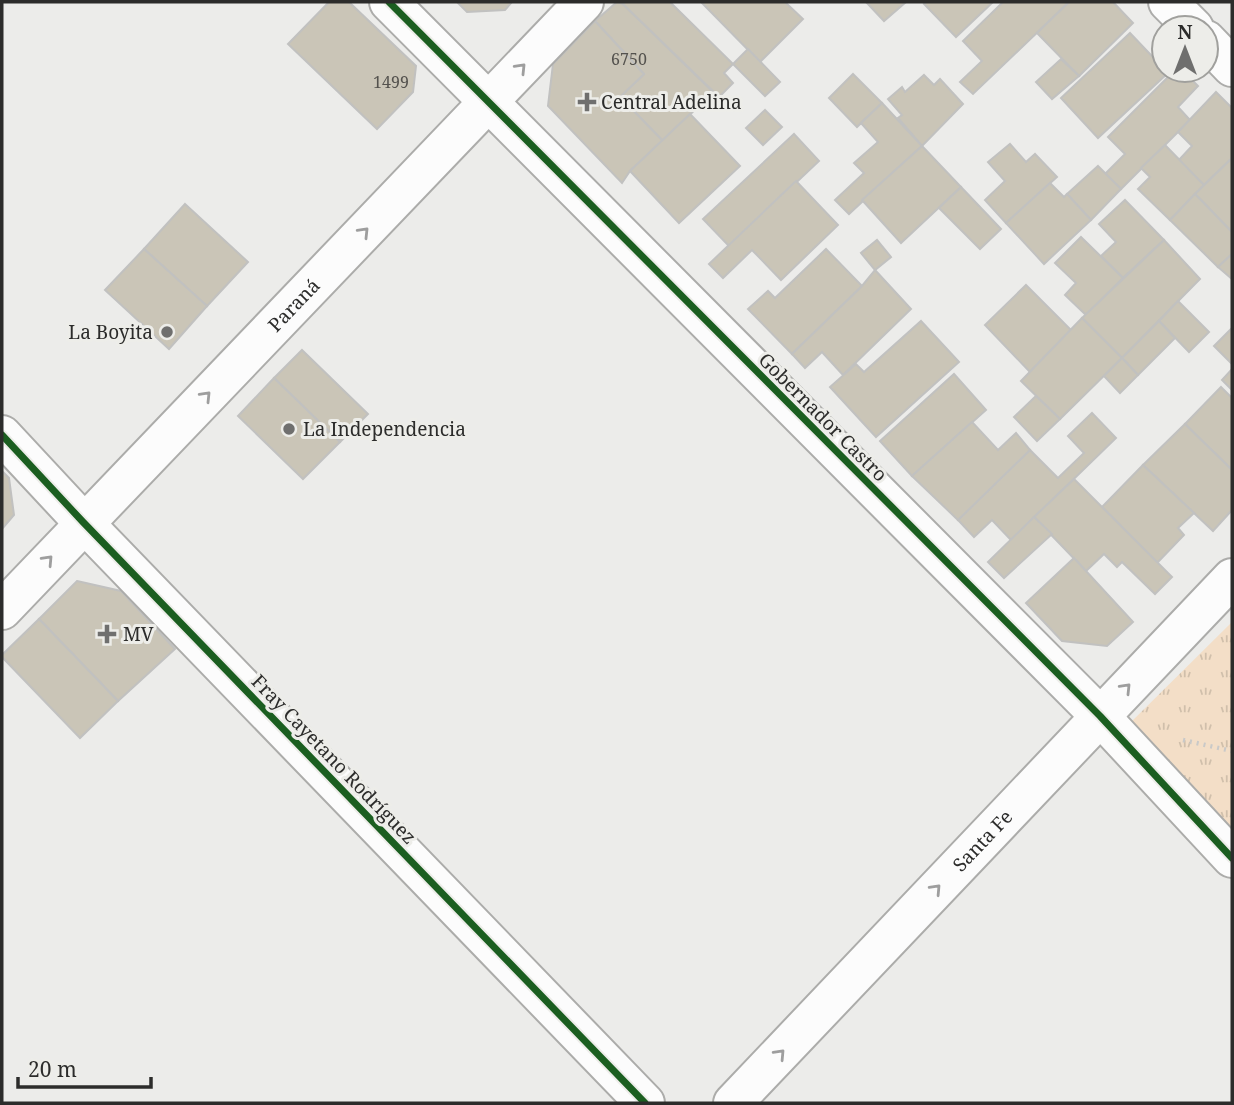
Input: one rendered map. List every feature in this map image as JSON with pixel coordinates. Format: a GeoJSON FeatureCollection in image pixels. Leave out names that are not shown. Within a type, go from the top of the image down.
{"type":"FeatureCollection","features":[{"type":"Feature","properties":{"kind":"street","name":"Gobernador Castro"},"geometry":{"type":"LineString","coordinates":[[389,2],[1100,716],[1232,858]]}},
{"type":"Feature","properties":{"kind":"street","name":"Paraná"},"geometry":{"type":"LineString","coordinates":[[2,610],[584,2]]}},
{"type":"Feature","properties":{"kind":"street","name":"Fray Cayetano Rodríguez"},"geometry":{"type":"LineString","coordinates":[[2,435],[83,523],[645,1103]]}},
{"type":"Feature","properties":{"kind":"street","name":"Santa Fe"},"geometry":{"type":"LineString","coordinates":[[733,1103],[1232,578]]}},
{"type":"Feature","properties":{"kind":"green space"},"geometry":{"type":"Polygon","coordinates":[[[1232,622],[1232,834],[1126,727],[1232,622]]]}},
{"type":"Feature","properties":{"kind":"building"},"geometry":{"type":"Polygon","coordinates":[[[329,2],[349,2],[416,66],[413,92],[377,129],[288,44],[329,2]]]}},
{"type":"Feature","properties":{"kind":"building"},"geometry":{"type":"Polygon","coordinates":[[[457,2],[512,2],[505,10],[467,12],[457,2]]]}},
{"type":"Feature","properties":{"kind":"building"},"geometry":{"type":"Polygon","coordinates":[[[617,2],[623,4],[713,92],[663,141],[620,97],[644,74],[595,21],[617,2]]]}},
{"type":"Feature","properties":{"kind":"building"},"geometry":{"type":"Polygon","coordinates":[[[670,2],[733,64],[724,73],[733,83],[719,97],[623,4],[670,2]]]}},
{"type":"Feature","properties":{"kind":"building"},"geometry":{"type":"Polygon","coordinates":[[[701,2],[785,2],[803,19],[760,62],[701,2]]]}},
{"type":"Feature","properties":{"kind":"building"},"geometry":{"type":"Polygon","coordinates":[[[866,2],[906,2],[884,21],[866,2]]]}},
{"type":"Feature","properties":{"kind":"building"},"geometry":{"type":"Polygon","coordinates":[[[993,2],[956,37],[924,4],[993,2]]]}},
{"type":"Feature","properties":{"kind":"building"},"geometry":{"type":"Polygon","coordinates":[[[1003,2],[1069,2],[973,94],[960,82],[982,61],[963,41],[1003,2]]]}},
{"type":"Feature","properties":{"kind":"building"},"geometry":{"type":"Polygon","coordinates":[[[1069,2],[1113,2],[1133,23],[1079,76],[1037,33],[1069,2]]]}},
{"type":"Feature","properties":{"kind":"building","name":"Central Adelina"},"geometry":{"type":"Polygon","coordinates":[[[595,21],[644,74],[620,97],[663,141],[630,171],[622,183],[548,106],[553,64],[595,21]]]}},
{"type":"Feature","properties":{"kind":"building"},"geometry":{"type":"Polygon","coordinates":[[[1130,33],[1150,54],[1150,84],[1156,84],[1098,138],[1061,98],[1130,33]]]}},
{"type":"Feature","properties":{"kind":"building"},"geometry":{"type":"Polygon","coordinates":[[[748,49],[780,82],[765,96],[733,64],[748,49]]]}},
{"type":"Feature","properties":{"kind":"building"},"geometry":{"type":"Polygon","coordinates":[[[1061,59],[1079,76],[1052,99],[1036,82],[1061,59]]]}},
{"type":"Feature","properties":{"kind":"building"},"geometry":{"type":"Polygon","coordinates":[[[853,74],[882,103],[857,127],[829,98],[853,74]]]}},
{"type":"Feature","properties":{"kind":"building"},"geometry":{"type":"Polygon","coordinates":[[[924,75],[934,85],[940,79],[963,104],[922,146],[898,118],[902,115],[888,99],[902,87],[905,92],[924,75]]]}},
{"type":"Feature","properties":{"kind":"building"},"geometry":{"type":"Polygon","coordinates":[[[1161,84],[1198,86],[1178,107],[1190,120],[1121,189],[1105,174],[1125,154],[1108,137],[1161,84]]]}},
{"type":"Feature","properties":{"kind":"building"},"geometry":{"type":"Polygon","coordinates":[[[1216,92],[1232,108],[1232,158],[1204,185],[1178,161],[1192,146],[1178,132],[1216,92]]]}},
{"type":"Feature","properties":{"kind":"building"},"geometry":{"type":"Polygon","coordinates":[[[882,103],[922,146],[849,214],[835,200],[864,173],[854,163],[878,142],[861,123],[882,103]]]}},
{"type":"Feature","properties":{"kind":"building"},"geometry":{"type":"Polygon","coordinates":[[[765,110],[782,127],[763,145],[746,128],[765,110]]]}},
{"type":"Feature","properties":{"kind":"building"},"geometry":{"type":"Polygon","coordinates":[[[690,114],[740,166],[679,223],[630,171],[690,114]]]}},
{"type":"Feature","properties":{"kind":"building"},"geometry":{"type":"Polygon","coordinates":[[[794,134],[819,161],[729,246],[703,219],[794,134]]]}},
{"type":"Feature","properties":{"kind":"building"},"geometry":{"type":"Polygon","coordinates":[[[1010,144],[1026,162],[1035,154],[1057,177],[1006,223],[985,200],[1005,181],[988,162],[1010,144]]]}},
{"type":"Feature","properties":{"kind":"building"},"geometry":{"type":"Polygon","coordinates":[[[1165,145],[1204,185],[1170,220],[1138,189],[1150,177],[1141,168],[1165,145]]]}},
{"type":"Feature","properties":{"kind":"building"},"geometry":{"type":"Polygon","coordinates":[[[922,146],[961,187],[901,243],[862,200],[922,146]]]}},
{"type":"Feature","properties":{"kind":"building"},"geometry":{"type":"Polygon","coordinates":[[[1232,158],[1232,232],[1195,194],[1232,158]]]}},
{"type":"Feature","properties":{"kind":"building"},"geometry":{"type":"Polygon","coordinates":[[[1098,166],[1121,189],[1091,220],[1067,194],[1098,166]]]}},
{"type":"Feature","properties":{"kind":"building"},"geometry":{"type":"Polygon","coordinates":[[[796,181],[838,225],[781,280],[752,250],[723,278],[709,264],[796,181]]]}},
{"type":"Feature","properties":{"kind":"building"},"geometry":{"type":"Polygon","coordinates":[[[1050,183],[1064,197],[1067,194],[1091,220],[1044,264],[1006,223],[1050,183]]]}},
{"type":"Feature","properties":{"kind":"building"},"geometry":{"type":"Polygon","coordinates":[[[961,187],[1001,229],[980,249],[939,208],[961,187]]]}},
{"type":"Feature","properties":{"kind":"building"},"geometry":{"type":"Polygon","coordinates":[[[1195,194],[1232,232],[1232,254],[1218,267],[1170,220],[1195,194]]]}},
{"type":"Feature","properties":{"kind":"building"},"geometry":{"type":"Polygon","coordinates":[[[1125,200],[1164,240],[1123,278],[1101,256],[1116,242],[1099,224],[1125,200]]]}},
{"type":"Feature","properties":{"kind":"building"},"geometry":{"type":"Polygon","coordinates":[[[185,204],[248,262],[207,306],[144,249],[185,204]]]}},
{"type":"Feature","properties":{"kind":"building"},"geometry":{"type":"Polygon","coordinates":[[[1081,237],[1123,278],[1086,315],[1065,295],[1076,283],[1055,263],[1081,237]]]}},
{"type":"Feature","properties":{"kind":"building"},"geometry":{"type":"Polygon","coordinates":[[[877,240],[891,257],[875,270],[861,253],[877,240]]]}},
{"type":"Feature","properties":{"kind":"building"},"geometry":{"type":"Polygon","coordinates":[[[1164,240],[1200,279],[1122,358],[1082,318],[1164,240]]]}},
{"type":"Feature","properties":{"kind":"building"},"geometry":{"type":"Polygon","coordinates":[[[144,249],[207,306],[169,349],[105,290],[144,249]]]}},
{"type":"Feature","properties":{"kind":"building"},"geometry":{"type":"Polygon","coordinates":[[[826,249],[862,286],[792,354],[748,309],[768,291],[775,298],[826,249]]]}},
{"type":"Feature","properties":{"kind":"building"},"geometry":{"type":"Polygon","coordinates":[[[1232,254],[1232,279],[1218,267],[1232,254]]]}},
{"type":"Feature","properties":{"kind":"building"},"geometry":{"type":"Polygon","coordinates":[[[875,270],[911,309],[843,375],[822,352],[805,368],[792,354],[875,270]]]}},
{"type":"Feature","properties":{"kind":"building"},"geometry":{"type":"Polygon","coordinates":[[[1026,285],[1071,330],[1030,372],[985,325],[1026,285]]]}},
{"type":"Feature","properties":{"kind":"building"},"geometry":{"type":"Polygon","coordinates":[[[1178,301],[1209,332],[1189,352],[1159,321],[1178,301]]]}},
{"type":"Feature","properties":{"kind":"building"},"geometry":{"type":"Polygon","coordinates":[[[1082,318],[1122,358],[1060,419],[1021,381],[1082,318]]]}},
{"type":"Feature","properties":{"kind":"building"},"geometry":{"type":"Polygon","coordinates":[[[921,321],[959,362],[876,437],[830,387],[856,364],[864,372],[921,321]]]}},
{"type":"Feature","properties":{"kind":"building"},"geometry":{"type":"Polygon","coordinates":[[[1159,321],[1175,338],[1138,375],[1122,358],[1159,321]]]}},
{"type":"Feature","properties":{"kind":"building"},"geometry":{"type":"Polygon","coordinates":[[[1232,328],[1232,364],[1214,346],[1232,328]]]}},
{"type":"Feature","properties":{"kind":"building"},"geometry":{"type":"Polygon","coordinates":[[[302,350],[368,414],[340,442],[274,378],[302,350]]]}},
{"type":"Feature","properties":{"kind":"building"},"geometry":{"type":"Polygon","coordinates":[[[1122,358],[1138,375],[1120,393],[1104,376],[1122,358]]]}},
{"type":"Feature","properties":{"kind":"building"},"geometry":{"type":"Polygon","coordinates":[[[1232,369],[1232,390],[1222,380],[1232,369]]]}},
{"type":"Feature","properties":{"kind":"building"},"geometry":{"type":"Polygon","coordinates":[[[954,374],[986,410],[912,476],[880,441],[954,374]]]}},
{"type":"Feature","properties":{"kind":"building","name":"La Independencia"},"geometry":{"type":"Polygon","coordinates":[[[274,378],[340,442],[303,479],[238,416],[274,378]]]}},
{"type":"Feature","properties":{"kind":"building"},"geometry":{"type":"Polygon","coordinates":[[[1221,387],[1232,398],[1232,470],[1185,424],[1221,387]]]}},
{"type":"Feature","properties":{"kind":"building"},"geometry":{"type":"Polygon","coordinates":[[[1036,396],[1060,419],[1037,441],[1014,417],[1036,396]]]}},
{"type":"Feature","properties":{"kind":"building"},"geometry":{"type":"Polygon","coordinates":[[[1092,413],[1116,438],[1011,540],[992,520],[974,537],[958,520],[1030,450],[1058,478],[1084,453],[1068,436],[1092,413]]]}},
{"type":"Feature","properties":{"kind":"building"},"geometry":{"type":"Polygon","coordinates":[[[972,422],[998,450],[1016,433],[1030,450],[958,520],[912,476],[972,422]]]}},
{"type":"Feature","properties":{"kind":"building"},"geometry":{"type":"Polygon","coordinates":[[[1185,424],[1232,470],[1232,510],[1213,531],[1143,465],[1185,424]]]}},
{"type":"Feature","properties":{"kind":"building"},"geometry":{"type":"Polygon","coordinates":[[[1143,465],[1194,513],[1178,528],[1184,535],[1157,563],[1102,507],[1143,465]]]}},
{"type":"Feature","properties":{"kind":"building"},"geometry":{"type":"Polygon","coordinates":[[[2,471],[9,478],[14,515],[2,529],[2,471]]]}},
{"type":"Feature","properties":{"kind":"building"},"geometry":{"type":"Polygon","coordinates":[[[1074,479],[1172,577],[1155,594],[1122,562],[1117,567],[1104,554],[1086,571],[1034,517],[1074,479]]]}},
{"type":"Feature","properties":{"kind":"building"},"geometry":{"type":"Polygon","coordinates":[[[1034,517],[1052,534],[1004,578],[988,562],[1034,517]]]}},
{"type":"Feature","properties":{"kind":"building"},"geometry":{"type":"Polygon","coordinates":[[[1074,558],[1133,622],[1107,646],[1062,641],[1026,603],[1074,558]]]}},
{"type":"Feature","properties":{"kind":"building","name":"MV"},"geometry":{"type":"Polygon","coordinates":[[[77,581],[121,591],[175,649],[118,701],[39,619],[77,581]]]}},
{"type":"Feature","properties":{"kind":"building"},"geometry":{"type":"Polygon","coordinates":[[[39,619],[118,701],[80,738],[2,657],[39,619]]]}},
{"type":"Feature","properties":{"kind":"cycle path"},"geometry":{"type":"LineString","coordinates":[[389,2],[1100,716],[1232,858]]}},
{"type":"Feature","properties":{"kind":"cycle path"},"geometry":{"type":"LineString","coordinates":[[2,435],[645,1103]]}},
{"type":"Feature","properties":{"kind":"place","name":"Central Adelina"},"geometry":{"type":"Point","coordinates":[587,102]}},
{"type":"Feature","properties":{"kind":"place","name":"La Boyita"},"geometry":{"type":"Point","coordinates":[167,332]}},
{"type":"Feature","properties":{"kind":"place","name":"La Independencia"},"geometry":{"type":"Point","coordinates":[289,429]}},
{"type":"Feature","properties":{"kind":"place","name":"MV"},"geometry":{"type":"Point","coordinates":[107,634]}}]}
